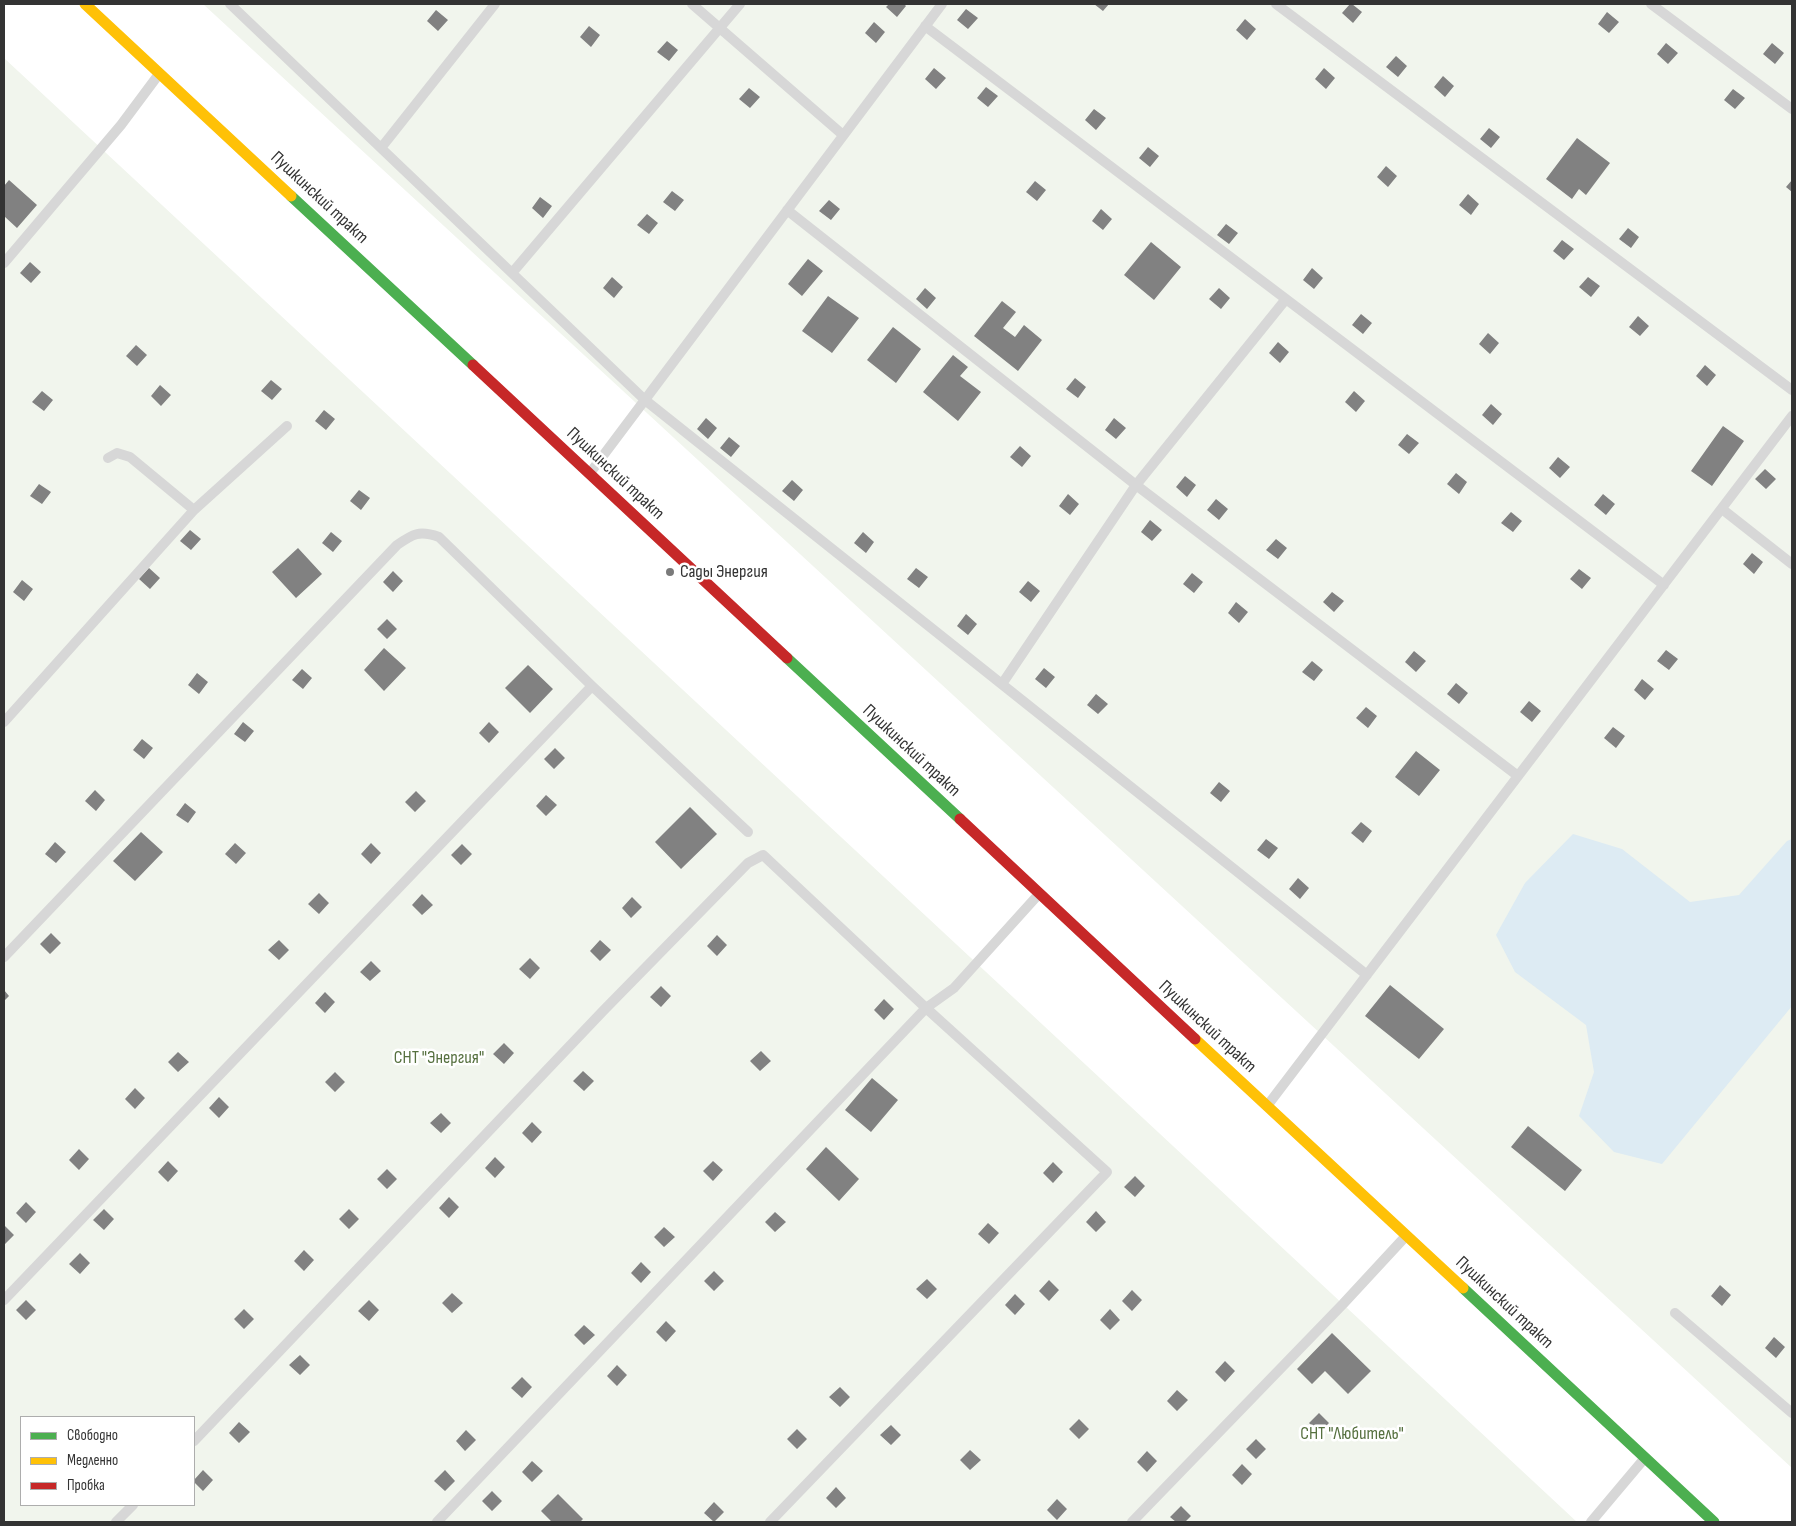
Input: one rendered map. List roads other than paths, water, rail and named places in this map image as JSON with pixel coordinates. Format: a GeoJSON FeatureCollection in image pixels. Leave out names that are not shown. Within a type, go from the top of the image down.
{"type":"FeatureCollection","features":[{"type":"Feature","properties":{"kind":"main road","name":"Пушкинский тракт"},"geometry":{"type":"LineString","coordinates":[[86,4],[1038,894],[1714,1522]]}},
{"type":"Feature","properties":{"kind":"lane"},"geometry":{"type":"LineString","coordinates":[[230,4],[646,400],[1367,975]]}},
{"type":"Feature","properties":{"kind":"lane"},"geometry":{"type":"LineString","coordinates":[[381,148],[495,4]]}},
{"type":"Feature","properties":{"kind":"lane"},"geometry":{"type":"LineString","coordinates":[[692,4],[843,136]]}},
{"type":"Feature","properties":{"kind":"lane"},"geometry":{"type":"LineString","coordinates":[[512,273],[740,4]]}},
{"type":"Feature","properties":{"kind":"lane"},"geometry":{"type":"LineString","coordinates":[[590,475],[942,4]]}},
{"type":"Feature","properties":{"kind":"lane"},"geometry":{"type":"LineString","coordinates":[[1276,4],[1792,390]]}},
{"type":"Feature","properties":{"kind":"lane"},"geometry":{"type":"LineString","coordinates":[[1650,4],[1792,109]]}},
{"type":"Feature","properties":{"kind":"lane"},"geometry":{"type":"LineString","coordinates":[[925,26],[1664,584]]}},
{"type":"Feature","properties":{"kind":"lane"},"geometry":{"type":"LineString","coordinates":[[4,263],[121,125],[160,73]]}},
{"type":"Feature","properties":{"kind":"lane"},"geometry":{"type":"LineString","coordinates":[[787,210],[1136,484],[1518,776]]}},
{"type":"Feature","properties":{"kind":"lane"},"geometry":{"type":"LineString","coordinates":[[1002,684],[1136,484],[1286,299]]}},
{"type":"Feature","properties":{"kind":"lane"},"geometry":{"type":"LineString","coordinates":[[1266,1106],[1792,416]]}},
{"type":"Feature","properties":{"kind":"lane"},"geometry":{"type":"LineString","coordinates":[[4,722],[194,510],[287,426]]}},
{"type":"Feature","properties":{"kind":"lane"},"geometry":{"type":"LineString","coordinates":[[108,458],[117,453],[130,457],[194,510]]}},
{"type":"Feature","properties":{"kind":"lane"},"geometry":{"type":"LineString","coordinates":[[1722,509],[1792,564]]}},
{"type":"Feature","properties":{"kind":"lane"},"geometry":{"type":"LineString","coordinates":[[4,957],[390,552],[411,536],[425,532],[439,537],[592,686],[748,832]]}},
{"type":"Feature","properties":{"kind":"lane"},"geometry":{"type":"LineString","coordinates":[[4,1300],[592,686]]}},
{"type":"Feature","properties":{"kind":"lane"},"geometry":{"type":"LineString","coordinates":[[195,1440],[748,863],[763,855],[926,1008],[1108,1172],[770,1522]]}},
{"type":"Feature","properties":{"kind":"lane"},"geometry":{"type":"LineString","coordinates":[[437,1522],[926,1008],[954,988],[1038,894]]}},
{"type":"Feature","properties":{"kind":"lane"},"geometry":{"type":"LineString","coordinates":[[1132,1522],[1343,1304],[1406,1236]]}},
{"type":"Feature","properties":{"kind":"lane"},"geometry":{"type":"LineString","coordinates":[[1675,1313],[1792,1413]]}},
{"type":"Feature","properties":{"kind":"lane"},"geometry":{"type":"LineString","coordinates":[[1591,1522],[1645,1458]]}},
{"type":"Feature","properties":{"kind":"lane"},"geometry":{"type":"LineString","coordinates":[[116,1522],[132,1506]]}},
{"type":"Feature","properties":{"kind":"place","name":"Сады Энергия"},"geometry":{"type":"Point","coordinates":[670,572]}},
{"type":"Feature","properties":{"kind":"park label","name":"СНТ \"Энергия\""},"geometry":{"type":"Point","coordinates":[439,1058]}},
{"type":"Feature","properties":{"kind":"park label","name":"СНТ \"Любитель\""},"geometry":{"type":"Point","coordinates":[1352,1434]}}]}
